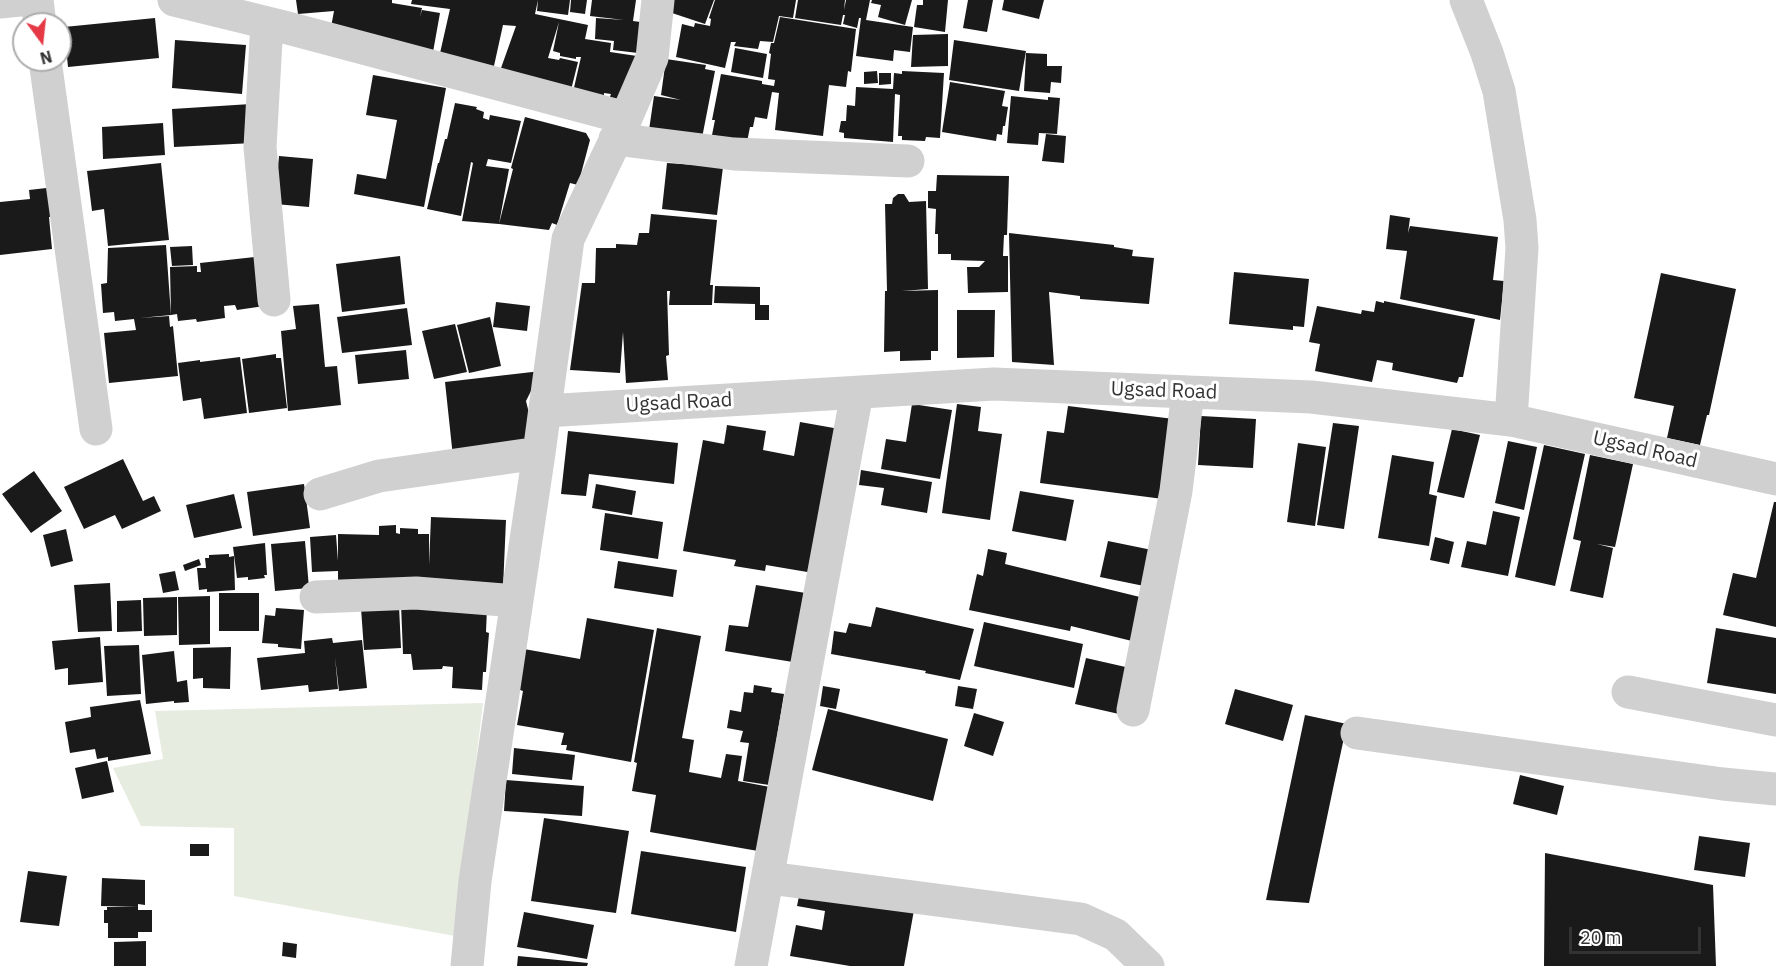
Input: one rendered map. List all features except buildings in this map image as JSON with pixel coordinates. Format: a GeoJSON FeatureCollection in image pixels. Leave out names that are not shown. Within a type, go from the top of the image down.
{"type":"FeatureCollection","features":[{"type":"Feature","properties":{"kind":"street"},"geometry":{"type":"LineString","coordinates":[[0,2],[20,0]]}},
{"type":"Feature","properties":{"kind":"street"},"geometry":{"type":"LineString","coordinates":[[174,0],[278,16],[621,128],[734,154],[908,161]]}},
{"type":"Feature","properties":{"kind":"street"},"geometry":{"type":"LineString","coordinates":[[467,966],[475,881],[545,411],[568,238],[652,58],[658,0]]}},
{"type":"Feature","properties":{"kind":"street"},"geometry":{"type":"LineString","coordinates":[[1466,0],[1487,53],[1499,92],[1520,220],[1522,248],[1511,420]]}},
{"type":"Feature","properties":{"kind":"street"},"geometry":{"type":"LineString","coordinates":[[274,300],[260,147],[278,16]]}},
{"type":"Feature","properties":{"kind":"street"},"geometry":{"type":"LineString","coordinates":[[47,72],[96,429]]}},
{"type":"Feature","properties":{"kind":"street","name":"Ugsad Road"},"geometry":{"type":"LineString","coordinates":[[545,411],[994,384],[1311,397],[1511,420],[1776,479]]}},
{"type":"Feature","properties":{"kind":"street"},"geometry":{"type":"LineString","coordinates":[[1133,710],[1176,491],[1188,392]]}},
{"type":"Feature","properties":{"kind":"street"},"geometry":{"type":"LineString","coordinates":[[751,966],[857,393]]}},
{"type":"Feature","properties":{"kind":"street"},"geometry":{"type":"LineString","coordinates":[[320,494],[379,476],[538,453]]}},
{"type":"Feature","properties":{"kind":"street"},"geometry":{"type":"LineString","coordinates":[[316,597],[416,593],[516,601]]}},
{"type":"Feature","properties":{"kind":"street"},"geometry":{"type":"LineString","coordinates":[[1628,693],[1776,720]]}},
{"type":"Feature","properties":{"kind":"street"},"geometry":{"type":"LineString","coordinates":[[1357,733],[1723,784],[1776,789]]}},
{"type":"Feature","properties":{"kind":"street"},"geometry":{"type":"LineString","coordinates":[[769,878],[1082,919],[1116,935],[1148,966]]}},
{"type":"Feature","properties":{"kind":"shaded area"},"geometry":{"type":"Polygon","coordinates":[[[483,703],[455,936],[234,896],[234,828],[141,826],[113,768],[163,759],[155,711],[483,703]]]}}]}
